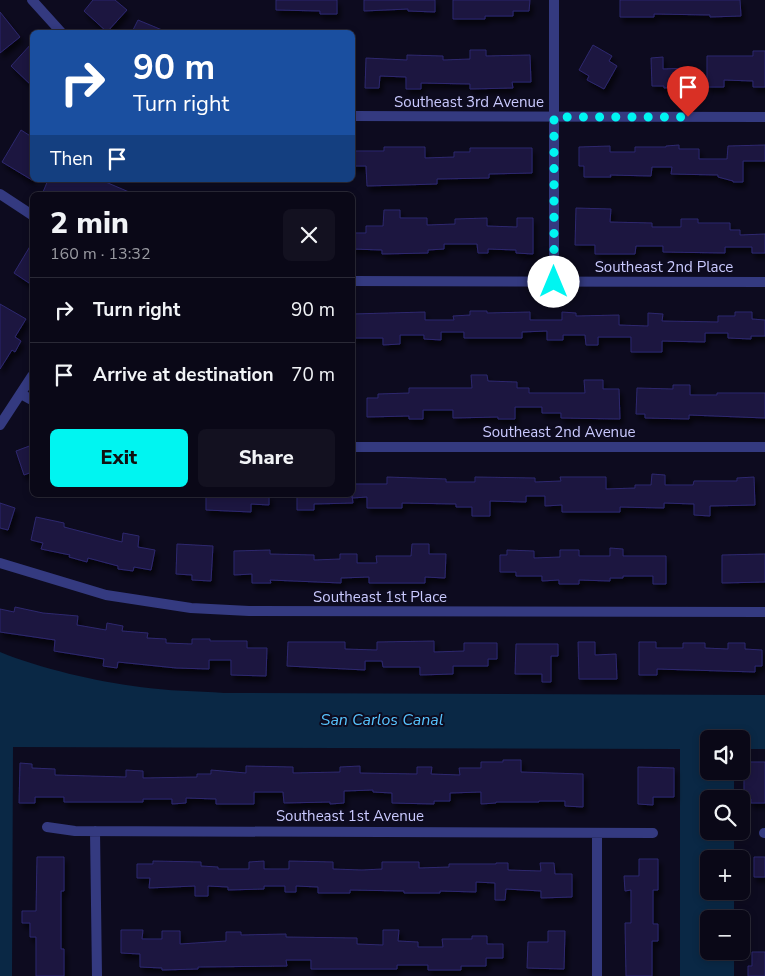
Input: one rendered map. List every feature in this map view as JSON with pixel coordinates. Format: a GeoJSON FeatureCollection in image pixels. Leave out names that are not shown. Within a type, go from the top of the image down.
{"type":"FeatureCollection","features":[{"type":"Feature","properties":{"kind":"street"},"geometry":{"type":"LineString","coordinates":[[32,0],[59,30]]}},
{"type":"Feature","properties":{"kind":"street"},"geometry":{"type":"LineString","coordinates":[[554,0],[554,282]]}},
{"type":"Feature","properties":{"kind":"street","name":"Southeast 3rd Avenue"},"geometry":{"type":"LineString","coordinates":[[355,116],[765,117]]}},
{"type":"Feature","properties":{"kind":"street"},"geometry":{"type":"LineString","coordinates":[[0,194],[30,214]]}},
{"type":"Feature","properties":{"kind":"street","name":"Southeast 2nd Place"},"geometry":{"type":"LineString","coordinates":[[355,281],[765,282]]}},
{"type":"Feature","properties":{"kind":"street"},"geometry":{"type":"LineString","coordinates":[[0,425],[30,379]]}},
{"type":"Feature","properties":{"kind":"street"},"geometry":{"type":"LineString","coordinates":[[21,394],[30,399]]}},
{"type":"Feature","properties":{"kind":"street","name":"Southeast 2nd Avenue"},"geometry":{"type":"LineString","coordinates":[[355,447],[765,447]]}},
{"type":"Feature","properties":{"kind":"street","name":"Southeast 1st Place"},"geometry":{"type":"LineString","coordinates":[[0,563],[106,595],[183,607],[230,610],[349,612],[765,612]]}},
{"type":"Feature","properties":{"kind":"street","name":"Southeast 1st Avenue"},"geometry":{"type":"LineString","coordinates":[[47,827],[75,831],[653,833]]}},
{"type":"Feature","properties":{"kind":"street"},"geometry":{"type":"LineString","coordinates":[[95,831],[97,976]]}},
{"type":"Feature","properties":{"kind":"street"},"geometry":{"type":"LineString","coordinates":[[597,833],[597,976]]}},
{"type":"Feature","properties":{"kind":"water","name":"San Carlos Canal"},"geometry":{"type":"Polygon","coordinates":[[[0,652],[33,664],[87,678],[140,687],[182,691],[224,693],[765,695],[765,749],[750,749],[750,730],[700,730],[700,780],[734,780],[734,790],[700,790],[700,840],[734,840],[734,850],[700,850],[700,900],[734,900],[734,910],[700,910],[700,960],[734,960],[734,976],[680,976],[680,749],[13,747],[12,976],[0,976],[0,652]]]}},
{"type":"Feature","properties":{"kind":"building"},"geometry":{"type":"Polygon","coordinates":[[[93,0],[115,0],[127,10],[109,30],[105,30],[84,11],[93,0]]]}},
{"type":"Feature","properties":{"kind":"building"},"geometry":{"type":"Polygon","coordinates":[[[276,0],[337,0],[337,14],[320,14],[320,11],[276,10],[276,0]]]}},
{"type":"Feature","properties":{"kind":"building"},"geometry":{"type":"Polygon","coordinates":[[[364,0],[435,0],[435,12],[408,11],[408,9],[364,11],[364,0]]]}},
{"type":"Feature","properties":{"kind":"building"},"geometry":{"type":"Polygon","coordinates":[[[453,0],[530,0],[529,11],[513,11],[513,16],[485,16],[485,19],[453,19],[453,0]]]}},
{"type":"Feature","properties":{"kind":"building"},"geometry":{"type":"Polygon","coordinates":[[[620,0],[740,0],[741,16],[710,17],[710,15],[654,14],[654,17],[620,17],[620,0]]]}},
{"type":"Feature","properties":{"kind":"building"},"geometry":{"type":"Polygon","coordinates":[[[0,12],[20,37],[0,53],[0,12]]]}},
{"type":"Feature","properties":{"kind":"building"},"geometry":{"type":"Polygon","coordinates":[[[138,20],[162,30],[133,30],[138,20]]]}},
{"type":"Feature","properties":{"kind":"building"},"geometry":{"type":"Polygon","coordinates":[[[30,45],[30,84],[11,66],[30,45]]]}},
{"type":"Feature","properties":{"kind":"building"},"geometry":{"type":"Polygon","coordinates":[[[593,45],[612,56],[609,61],[617,66],[604,89],[587,80],[589,76],[579,70],[593,45]]]}},
{"type":"Feature","properties":{"kind":"building"},"geometry":{"type":"Polygon","coordinates":[[[470,50],[486,50],[486,56],[530,55],[531,82],[512,82],[513,88],[470,89],[470,84],[421,83],[421,89],[406,89],[406,77],[380,76],[379,88],[365,88],[366,58],[407,60],[407,55],[443,56],[443,60],[470,59],[470,50]]]}},
{"type":"Feature","properties":{"kind":"building"},"geometry":{"type":"Polygon","coordinates":[[[753,51],[765,51],[765,87],[753,87],[753,81],[724,80],[724,87],[707,87],[707,56],[753,56],[753,51]]]}},
{"type":"Feature","properties":{"kind":"building"},"geometry":{"type":"Polygon","coordinates":[[[663,57],[663,69],[688,68],[688,87],[664,88],[664,86],[652,86],[651,58],[663,57]]]}},
{"type":"Feature","properties":{"kind":"building"},"geometry":{"type":"Polygon","coordinates":[[[21,130],[30,136],[30,179],[2,162],[21,130]]]}},
{"type":"Feature","properties":{"kind":"building"},"geometry":{"type":"Polygon","coordinates":[[[679,145],[679,149],[699,149],[699,159],[727,159],[728,146],[765,145],[765,161],[743,161],[743,182],[733,182],[718,177],[718,175],[671,174],[672,167],[652,167],[651,176],[610,175],[611,177],[584,177],[584,166],[579,166],[579,147],[610,146],[610,152],[635,152],[635,147],[679,145]]]}},
{"type":"Feature","properties":{"kind":"building"},"geometry":{"type":"Polygon","coordinates":[[[384,147],[425,147],[425,158],[454,157],[454,152],[470,152],[470,148],[532,148],[532,173],[489,174],[489,178],[437,179],[437,184],[367,186],[366,166],[355,166],[355,151],[384,151],[384,147]]]}},
{"type":"Feature","properties":{"kind":"building"},"geometry":{"type":"Polygon","coordinates":[[[47,182],[106,182],[129,192],[43,192],[47,182]]]}},
{"type":"Feature","properties":{"kind":"building"},"geometry":{"type":"Polygon","coordinates":[[[576,208],[611,209],[610,222],[652,223],[652,227],[681,227],[681,219],[698,219],[698,223],[730,223],[730,230],[740,230],[740,235],[765,234],[765,253],[752,253],[752,247],[725,247],[725,253],[663,252],[663,246],[636,246],[635,254],[595,254],[595,245],[575,245],[576,208]]]}},
{"type":"Feature","properties":{"kind":"building"},"geometry":{"type":"Polygon","coordinates":[[[384,210],[400,210],[400,218],[427,218],[427,225],[455,224],[455,219],[487,218],[487,226],[517,227],[517,218],[533,218],[533,254],[516,253],[516,250],[488,249],[488,253],[478,253],[477,244],[444,244],[444,249],[428,250],[428,253],[382,254],[382,250],[355,249],[355,233],[366,233],[366,226],[383,226],[384,210]]]}},
{"type":"Feature","properties":{"kind":"building"},"geometry":{"type":"Polygon","coordinates":[[[30,246],[30,284],[14,273],[30,246]]]}},
{"type":"Feature","properties":{"kind":"building"},"geometry":{"type":"Polygon","coordinates":[[[0,304],[26,319],[15,337],[21,341],[15,352],[12,350],[0,369],[0,304]]]}},
{"type":"Feature","properties":{"kind":"building"},"geometry":{"type":"Polygon","coordinates":[[[470,311],[487,311],[487,313],[530,312],[530,320],[562,320],[562,312],[576,313],[576,316],[619,315],[619,325],[648,326],[648,313],[663,314],[662,321],[718,322],[718,316],[735,316],[735,312],[752,312],[752,319],[765,320],[765,336],[751,336],[751,339],[728,338],[728,333],[705,333],[705,342],[662,341],[662,352],[631,352],[631,337],[598,337],[598,345],[586,345],[585,335],[563,335],[563,340],[547,340],[547,331],[522,332],[522,338],[464,338],[464,332],[441,332],[441,340],[424,339],[424,335],[400,335],[400,344],[383,345],[383,338],[355,338],[355,314],[425,312],[425,320],[454,320],[453,316],[470,315],[470,311]]]}},
{"type":"Feature","properties":{"kind":"building"},"geometry":{"type":"Polygon","coordinates":[[[471,375],[487,375],[488,381],[517,382],[517,388],[529,388],[529,393],[585,393],[584,380],[603,380],[603,389],[619,389],[620,419],[561,418],[561,413],[542,413],[542,407],[515,407],[515,419],[498,419],[498,417],[453,418],[453,410],[423,410],[423,419],[409,419],[409,416],[367,417],[367,398],[378,398],[378,394],[409,393],[409,388],[472,388],[471,375]]]}},
{"type":"Feature","properties":{"kind":"building"},"geometry":{"type":"Polygon","coordinates":[[[673,385],[690,385],[690,395],[765,393],[765,418],[689,415],[689,419],[645,418],[645,414],[636,414],[637,388],[673,389],[673,385]]]}},
{"type":"Feature","properties":{"kind":"building"},"geometry":{"type":"Polygon","coordinates":[[[30,446],[30,473],[24,475],[16,451],[30,446]]]}},
{"type":"Feature","properties":{"kind":"building"},"geometry":{"type":"Polygon","coordinates":[[[652,474],[665,475],[665,485],[693,485],[694,481],[737,481],[737,478],[754,477],[755,505],[710,506],[710,516],[694,515],[694,504],[664,503],[664,508],[620,507],[620,512],[562,512],[562,505],[545,506],[545,496],[526,496],[526,502],[490,501],[490,516],[472,516],[472,507],[456,507],[456,504],[402,503],[402,508],[367,508],[367,497],[352,498],[355,497],[355,484],[387,484],[387,477],[446,479],[446,482],[475,482],[475,477],[535,478],[535,482],[561,481],[560,477],[606,477],[606,489],[635,488],[635,485],[651,485],[652,474]]]}},
{"type":"Feature","properties":{"kind":"building"},"geometry":{"type":"Polygon","coordinates":[[[206,497],[269,497],[269,505],[251,504],[251,512],[206,510],[206,497]]]}},
{"type":"Feature","properties":{"kind":"building"},"geometry":{"type":"Polygon","coordinates":[[[297,497],[352,497],[353,503],[314,504],[314,510],[297,510],[297,497]]]}},
{"type":"Feature","properties":{"kind":"building"},"geometry":{"type":"Polygon","coordinates":[[[0,503],[15,508],[8,530],[0,528],[0,503]]]}},
{"type":"Feature","properties":{"kind":"building"},"geometry":{"type":"Polygon","coordinates":[[[36,517],[64,523],[64,527],[122,542],[123,533],[139,536],[138,547],[155,550],[151,570],[134,567],[133,571],[118,569],[118,566],[88,558],[87,562],[69,557],[70,555],[41,549],[43,543],[31,540],[36,517]]]}},
{"type":"Feature","properties":{"kind":"building"},"geometry":{"type":"Polygon","coordinates":[[[177,544],[213,546],[211,581],[192,580],[192,575],[176,574],[177,544]]]}},
{"type":"Feature","properties":{"kind":"building"},"geometry":{"type":"Polygon","coordinates":[[[412,544],[429,544],[429,554],[446,554],[445,578],[425,577],[425,583],[369,583],[369,577],[341,578],[341,583],[270,580],[271,583],[252,583],[252,574],[234,575],[234,551],[270,550],[270,554],[314,555],[314,560],[340,559],[340,554],[357,554],[357,563],[377,563],[376,556],[411,556],[412,544]]]}},
{"type":"Feature","properties":{"kind":"building"},"geometry":{"type":"Polygon","coordinates":[[[610,548],[623,549],[623,556],[666,556],[666,584],[653,584],[653,576],[623,576],[623,578],[610,578],[610,581],[579,580],[579,584],[559,584],[559,580],[542,581],[542,576],[516,576],[516,572],[500,572],[500,555],[507,555],[507,550],[534,551],[534,558],[560,557],[560,550],[579,550],[579,556],[610,556],[610,548]]]}},
{"type":"Feature","properties":{"kind":"building"},"geometry":{"type":"Polygon","coordinates":[[[765,554],[765,582],[722,583],[722,555],[765,554]]]}},
{"type":"Feature","properties":{"kind":"building"},"geometry":{"type":"Polygon","coordinates":[[[15,607],[43,613],[78,616],[77,625],[106,630],[107,623],[123,626],[122,631],[148,633],[147,638],[166,639],[166,643],[192,644],[192,639],[247,641],[247,648],[267,648],[266,676],[231,675],[231,660],[209,660],[209,669],[176,668],[118,662],[117,668],[103,666],[104,659],[54,651],[55,640],[0,632],[0,609],[14,612],[15,607]]]}},
{"type":"Feature","properties":{"kind":"building"},"geometry":{"type":"Polygon","coordinates":[[[434,641],[434,652],[464,651],[464,643],[497,643],[497,659],[488,659],[488,666],[453,666],[453,674],[420,675],[420,667],[383,667],[382,661],[365,661],[365,670],[287,666],[288,642],[345,642],[345,649],[377,650],[377,642],[434,641]]]}},
{"type":"Feature","properties":{"kind":"building"},"geometry":{"type":"Polygon","coordinates":[[[578,642],[595,642],[595,655],[616,654],[617,679],[579,679],[578,642]]]}},
{"type":"Feature","properties":{"kind":"building"},"geometry":{"type":"Polygon","coordinates":[[[639,642],[656,642],[656,648],[683,648],[683,643],[705,643],[705,648],[728,649],[728,643],[745,643],[745,649],[762,650],[762,666],[755,666],[755,672],[657,669],[657,675],[639,675],[639,642]]]}},
{"type":"Feature","properties":{"kind":"building"},"geometry":{"type":"Polygon","coordinates":[[[516,644],[558,644],[558,656],[551,656],[551,682],[542,682],[542,674],[515,674],[516,644]]]}},
{"type":"Feature","properties":{"kind":"building"},"geometry":{"type":"Polygon","coordinates":[[[503,760],[521,760],[521,772],[583,774],[583,807],[565,806],[565,801],[481,804],[481,792],[450,793],[450,801],[434,801],[434,804],[392,803],[392,793],[373,792],[373,790],[344,791],[344,803],[330,804],[330,802],[284,803],[283,792],[254,792],[254,804],[216,804],[216,799],[186,798],[186,803],[172,804],[172,799],[143,799],[143,802],[64,802],[64,797],[35,797],[35,803],[19,803],[20,763],[32,764],[32,768],[55,769],[55,775],[126,777],[126,770],[143,771],[143,778],[197,777],[197,774],[211,774],[211,770],[246,773],[246,766],[293,767],[293,773],[340,772],[340,767],[360,766],[360,773],[417,774],[417,767],[432,767],[431,774],[460,775],[459,768],[481,768],[481,762],[503,762],[503,760]]]}},
{"type":"Feature","properties":{"kind":"building"},"geometry":{"type":"Polygon","coordinates":[[[750,762],[765,762],[765,803],[751,803],[750,790],[744,790],[744,780],[750,780],[750,762]]]}},
{"type":"Feature","properties":{"kind":"building"},"geometry":{"type":"Polygon","coordinates":[[[638,767],[674,768],[674,797],[653,797],[653,805],[638,804],[638,767]]]}},
{"type":"Feature","properties":{"kind":"building"},"geometry":{"type":"Polygon","coordinates":[[[37,857],[64,857],[64,891],[61,891],[61,949],[64,949],[64,976],[36,976],[36,937],[30,937],[30,923],[22,923],[22,911],[36,911],[37,857]]]}},
{"type":"Feature","properties":{"kind":"building"},"geometry":{"type":"Polygon","coordinates":[[[754,857],[765,857],[765,877],[754,877],[754,857]]]}},
{"type":"Feature","properties":{"kind":"building"},"geometry":{"type":"Polygon","coordinates":[[[639,859],[658,859],[658,890],[653,890],[653,924],[658,924],[658,941],[652,941],[652,976],[626,976],[625,923],[631,923],[631,890],[625,891],[624,876],[639,876],[639,859]]]}},
{"type":"Feature","properties":{"kind":"building"},"geometry":{"type":"Polygon","coordinates":[[[153,861],[201,862],[201,866],[218,867],[218,869],[249,869],[249,862],[264,861],[264,869],[289,869],[289,861],[333,862],[333,869],[362,870],[382,869],[382,862],[419,862],[419,868],[449,867],[449,864],[508,863],[508,870],[541,871],[540,863],[554,863],[555,874],[572,874],[572,897],[541,898],[541,891],[506,889],[505,900],[495,900],[495,883],[476,882],[476,892],[404,893],[404,891],[350,890],[350,893],[318,893],[318,887],[296,886],[296,892],[285,892],[285,886],[264,886],[264,889],[228,890],[228,887],[208,886],[208,896],[195,896],[195,886],[149,888],[150,878],[137,878],[137,864],[153,864],[153,861]]]}},
{"type":"Feature","properties":{"kind":"building"},"geometry":{"type":"Polygon","coordinates":[[[121,930],[143,930],[142,939],[162,939],[162,931],[180,931],[180,944],[226,941],[226,932],[241,932],[241,935],[286,934],[286,937],[357,938],[357,944],[383,945],[383,930],[399,930],[398,941],[418,942],[418,947],[443,947],[442,939],[472,939],[472,936],[487,936],[487,944],[503,944],[503,958],[486,958],[486,966],[461,966],[461,970],[428,970],[428,965],[397,965],[397,969],[311,969],[311,960],[286,960],[287,966],[198,967],[198,969],[162,970],[162,968],[140,967],[140,954],[121,953],[121,930]]]}},
{"type":"Feature","properties":{"kind":"building"},"geometry":{"type":"Polygon","coordinates":[[[548,931],[565,931],[564,969],[527,968],[528,942],[548,942],[548,931]]]}},
{"type":"Feature","properties":{"kind":"building"},"geometry":{"type":"Polygon","coordinates":[[[752,952],[765,952],[765,976],[748,976],[748,966],[752,966],[752,952]]]}},
{"type":"Feature","properties":{"kind":"route"},"geometry":{"type":"LineString","coordinates":[[554,282],[554,117],[688,117]]}}]}
